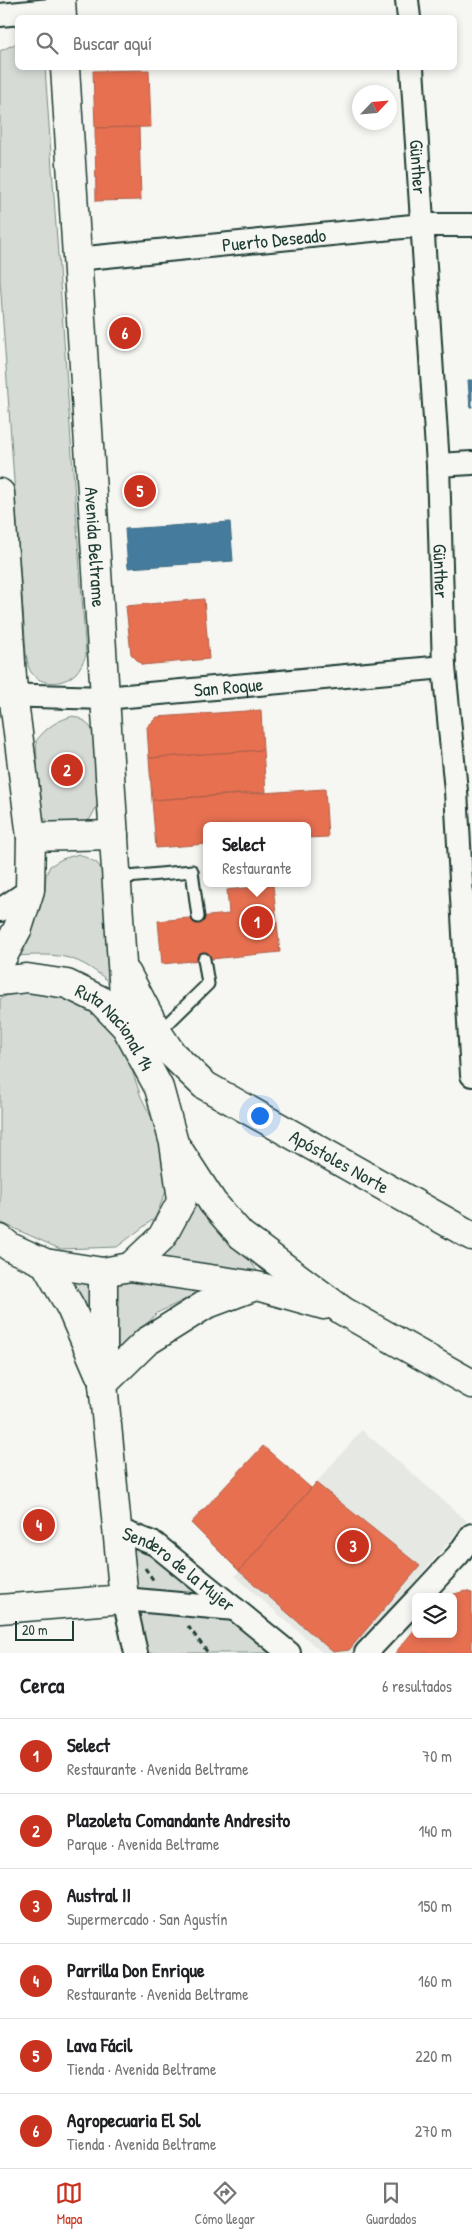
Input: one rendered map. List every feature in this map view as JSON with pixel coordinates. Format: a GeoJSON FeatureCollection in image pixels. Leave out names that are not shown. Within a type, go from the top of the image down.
{"type":"FeatureCollection","features":[{"type":"Feature","properties":{"kind":"main road","name":"Avenida Beltrame"},"geometry":{"type":"LineString","coordinates":[[65,70],[126,1027]]}},
{"type":"Feature","properties":{"kind":"main road"},"geometry":{"type":"LineString","coordinates":[[0,493],[6,694],[31,837],[30,890],[18,928],[0,962]]}},
{"type":"Feature","properties":{"kind":"main road"},"geometry":{"type":"LineString","coordinates":[[31,837],[114,835]]}},
{"type":"Feature","properties":{"kind":"main road","name":"Apóstoles Norte"},"geometry":{"type":"LineString","coordinates":[[122,966],[158,1033],[172,1054],[204,1085],[472,1236]]}},
{"type":"Feature","properties":{"kind":"main road","name":"Ruta Nacional 14"},"geometry":{"type":"LineString","coordinates":[[0,981],[28,978],[68,984],[100,1000],[126,1027],[159,1088],[174,1143],[182,1200],[162,1236],[130,1267]]}},
{"type":"Feature","properties":{"kind":"main road","name":"Ruta Nacional 14"},"geometry":{"type":"LineString","coordinates":[[174,1143],[213,1203],[241,1235],[343,1311],[472,1384]]}},
{"type":"Feature","properties":{"kind":"main road","name":"Ruta Nacional 14"},"geometry":{"type":"LineString","coordinates":[[3,1246],[45,1263],[103,1272],[130,1267],[257,1286],[343,1311]]}},
{"type":"Feature","properties":{"kind":"main road"},"geometry":{"type":"LineString","coordinates":[[45,1263],[71,1308],[103,1384]]}},
{"type":"Feature","properties":{"kind":"main road"},"geometry":{"type":"LineString","coordinates":[[103,1272],[103,1384],[116,1529]]}},
{"type":"Feature","properties":{"kind":"main road"},"geometry":{"type":"LineString","coordinates":[[103,1384],[153,1337],[205,1305],[257,1286]]}},
{"type":"Feature","properties":{"kind":"main road","name":"Sendero de la Mujer"},"geometry":{"type":"LineString","coordinates":[[116,1529],[124,1599]]}},
{"type":"Feature","properties":{"kind":"main road"},"geometry":{"type":"LineString","coordinates":[[0,1609],[124,1599]]}},
{"type":"Feature","properties":{"kind":"street"},"geometry":{"type":"LineString","coordinates":[[408,0],[409,15]]}},
{"type":"Feature","properties":{"kind":"street"},"geometry":{"type":"LineString","coordinates":[[0,15],[61,9]]}},
{"type":"Feature","properties":{"kind":"street","name":"Günther"},"geometry":{"type":"LineString","coordinates":[[412,70],[438,465],[444,667],[464,791],[472,1074]]}},
{"type":"Feature","properties":{"kind":"street","name":"Puerto Deseado"},"geometry":{"type":"LineString","coordinates":[[76,259],[422,225],[472,225]]}},
{"type":"Feature","properties":{"kind":"street"},"geometry":{"type":"LineString","coordinates":[[438,465],[472,463]]}},
{"type":"Feature","properties":{"kind":"street","name":"San Roque"},"geometry":{"type":"LineString","coordinates":[[6,694],[105,698],[444,667]]}},
{"type":"Feature","properties":{"kind":"street"},"geometry":{"type":"LineString","coordinates":[[0,910],[30,890]]}},
{"type":"Feature","properties":{"kind":"street","name":"Sendero de la Mujer"},"geometry":{"type":"LineString","coordinates":[[116,1529],[155,1544],[289,1653]]}},
{"type":"Feature","properties":{"kind":"street"},"geometry":{"type":"LineString","coordinates":[[424,1593],[465,1560],[472,1535]]}},
{"type":"Feature","properties":{"kind":"street"},"geometry":{"type":"LineString","coordinates":[[124,1599],[235,1609]]}},
{"type":"Feature","properties":{"kind":"street","name":"Sendero de la Mujer"},"geometry":{"type":"LineString","coordinates":[[124,1599],[136,1653]]}},
{"type":"Feature","properties":{"kind":"street"},"geometry":{"type":"LineString","coordinates":[[366,1653],[412,1604]]}},
{"type":"Feature","properties":{"kind":"lane"},"geometry":{"type":"LineString","coordinates":[[117,878],[192,871],[198,917]]}},
{"type":"Feature","properties":{"kind":"lane"},"geometry":{"type":"LineString","coordinates":[[158,1033],[208,984],[204,960]]}},
{"type":"Feature","properties":{"kind":"shaded area"},"geometry":{"type":"Polygon","coordinates":[[[15,44],[15,70],[45,70],[86,656],[71,677],[53,683],[35,677],[29,668],[26,653],[0,280],[0,51],[15,44]]]}},
{"type":"Feature","properties":{"kind":"shaded area"},"geometry":{"type":"Polygon","coordinates":[[[73,716],[85,721],[95,733],[99,802],[90,819],[79,826],[54,827],[44,818],[39,799],[36,741],[52,725],[73,716]]]}},
{"type":"Feature","properties":{"kind":"shaded area"},"geometry":{"type":"Polygon","coordinates":[[[79,854],[97,863],[105,874],[108,981],[85,965],[64,957],[53,955],[13,956],[45,890],[46,875],[50,866],[62,859],[79,854]]]}},
{"type":"Feature","properties":{"kind":"shaded area"},"geometry":{"type":"Polygon","coordinates":[[[24,987],[71,989],[120,1035],[141,1097],[165,1144],[171,1179],[155,1218],[117,1247],[60,1249],[0,1222],[0,999],[24,987]]]}},
{"type":"Feature","properties":{"kind":"shaded area"},"geometry":{"type":"Polygon","coordinates":[[[199,1185],[266,1284],[150,1262],[199,1185]]]}},
{"type":"Feature","properties":{"kind":"shaded area"},"geometry":{"type":"Polygon","coordinates":[[[63,1276],[96,1278],[96,1344],[63,1276]]]}},
{"type":"Feature","properties":{"kind":"shaded area"},"geometry":{"type":"Polygon","coordinates":[[[117,1278],[207,1289],[157,1313],[118,1354],[117,1278]]]}},
{"type":"Feature","properties":{"kind":"shaded area"},"geometry":{"type":"Polygon","coordinates":[[[362,1430],[467,1521],[353,1653],[323,1653],[235,1576],[362,1430]]]}},
{"type":"Feature","properties":{"kind":"shaded area"},"geometry":{"type":"Polygon","coordinates":[[[116,1529],[289,1653],[136,1653],[116,1529]]]}},
{"type":"Feature","properties":{"kind":"building: Comercios"},"geometry":{"type":"Polygon","coordinates":[[[149,70],[151,127],[95,128],[93,71],[149,70]]]}},
{"type":"Feature","properties":{"kind":"building: Comercios"},"geometry":{"type":"Polygon","coordinates":[[[139,127],[141,200],[96,201],[95,128],[139,127]]]}},
{"type":"Feature","properties":{"kind":"building: Comercios"},"geometry":{"type":"Polygon","coordinates":[[[204,599],[209,659],[142,665],[131,654],[126,606],[204,599]]]}},
{"type":"Feature","properties":{"kind":"building: Comercios"},"geometry":{"type":"Polygon","coordinates":[[[261,710],[263,750],[149,758],[147,727],[157,717],[261,710]]]}},
{"type":"Feature","properties":{"kind":"building: Comercios"},"geometry":{"type":"Polygon","coordinates":[[[263,750],[266,792],[152,800],[149,758],[263,750]]]}},
{"type":"Feature","properties":{"kind":"building: Comercios"},"geometry":{"type":"Polygon","coordinates":[[[325,789],[328,837],[311,838],[311,822],[203,822],[203,844],[156,848],[152,800],[325,789]]]}},
{"type":"Feature","properties":{"kind":"building: Comercios"},"geometry":{"type":"Polygon","coordinates":[[[273,887],[280,952],[162,964],[158,921],[229,914],[227,890],[273,887]]]}},
{"type":"Feature","properties":{"kind":"building: Comercios"},"geometry":{"type":"Polygon","coordinates":[[[263,1446],[311,1488],[239,1571],[191,1523],[263,1446]]]}},
{"type":"Feature","properties":{"kind":"building: Comercios"},"geometry":{"type":"Polygon","coordinates":[[[316,1483],[420,1566],[349,1650],[333,1652],[239,1571],[316,1483]]]}},
{"type":"Feature","properties":{"kind":"building: Comercios"},"geometry":{"type":"Polygon","coordinates":[[[465,1591],[472,1593],[472,1653],[395,1653],[412,1633],[412,1638],[457,1638],[457,1593],[465,1591]]]}},
{"type":"Feature","properties":{"kind":"building: Público"},"geometry":{"type":"Polygon","coordinates":[[[468,380],[472,380],[472,407],[470,407],[468,380]]]}},
{"type":"Feature","properties":{"kind":"building: Público"},"geometry":{"type":"Polygon","coordinates":[[[230,522],[233,561],[128,568],[125,529],[230,522]]]}},
{"type":"Feature","properties":{"kind":"place","name":"Agropecuaria El Sol"},"geometry":{"type":"Point","coordinates":[125,333]}},
{"type":"Feature","properties":{"kind":"place","name":"Lava Fácil"},"geometry":{"type":"Point","coordinates":[140,491]}},
{"type":"Feature","properties":{"kind":"place","name":"Plazoleta Comandante Andresito"},"geometry":{"type":"Point","coordinates":[67,770]}},
{"type":"Feature","properties":{"kind":"place","name":"Select"},"geometry":{"type":"Point","coordinates":[257,922]}},
{"type":"Feature","properties":{"kind":"place","name":"Parrilla Don Enrique"},"geometry":{"type":"Point","coordinates":[39,1525]}},
{"type":"Feature","properties":{"kind":"place","name":"Austral II"},"geometry":{"type":"Point","coordinates":[353,1546]}}]}
